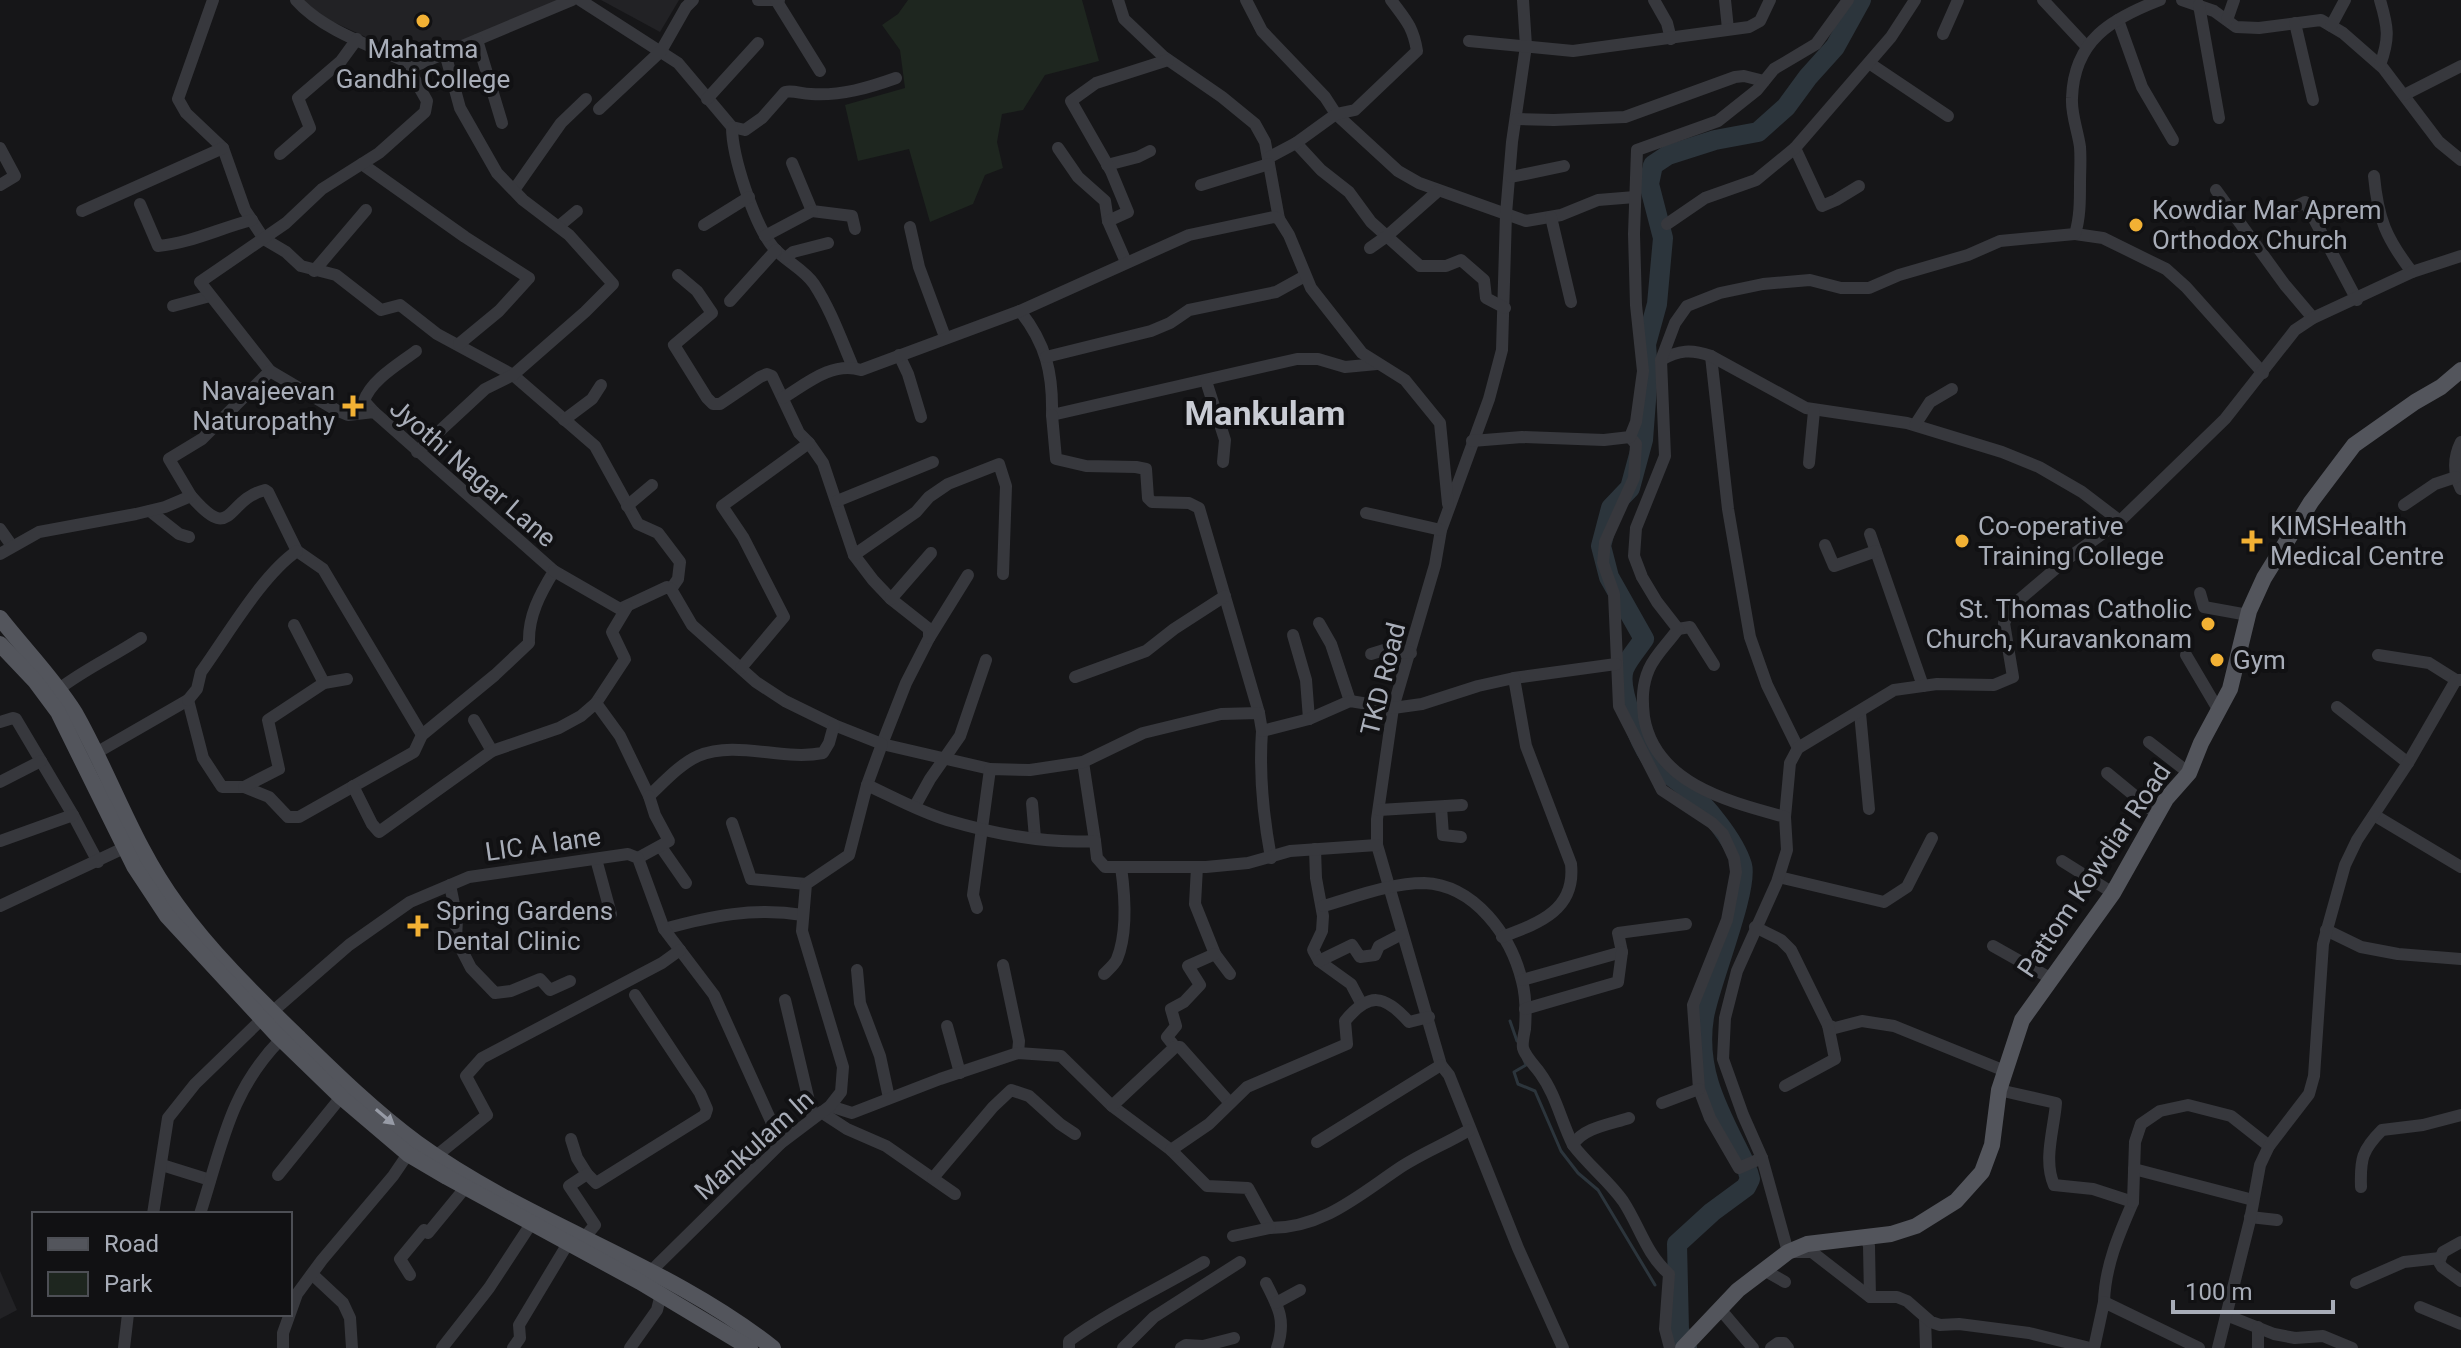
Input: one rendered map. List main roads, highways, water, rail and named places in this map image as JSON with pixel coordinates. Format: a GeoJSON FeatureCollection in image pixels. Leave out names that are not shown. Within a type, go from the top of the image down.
{"type":"FeatureCollection","features":[{"type":"Feature","properties":{"kind":"main road","name":"Pattom Kowdiar Road"},"geometry":{"type":"LineString","coordinates":[[1689,1345],[1720,1309],[1788,1252],[1807,1244],[1891,1234],[1916,1226],[1956,1201],[1982,1172],[1992,1145],[1999,1090],[2022,1020],[2113,893],[2166,799],[2189,773],[2230,689],[2248,615],[2271,566],[2311,502],[2354,445],[2441,387],[2461,370]]}},
{"type":"Feature","properties":{"kind":"main road"},"geometry":{"type":"LineString","coordinates":[[0,618],[59,689],[96,753],[151,879]]}},
{"type":"Feature","properties":{"kind":"main road"},"geometry":{"type":"LineString","coordinates":[[2,650],[35,681],[58,712],[126,847],[267,1015],[281,1039],[341,1097],[465,1188],[567,1245],[721,1313],[773,1348]]}},
{"type":"Feature","properties":{"kind":"main road"},"geometry":{"type":"LineString","coordinates":[[267,1015],[348,1086],[412,1148],[436,1156],[492,1190],[584,1238],[645,1278],[661,1294],[731,1343],[750,1348]]}},
{"type":"Feature","properties":{"kind":"waterway"},"geometry":{"type":"LineString","coordinates":[[1743,1160],[1712,1092],[1706,1074],[1702,1037],[1707,1002],[1740,894],[1742,865],[1733,844],[1718,823],[1693,794],[1652,760],[1636,729],[1623,678],[1626,665],[1644,639],[1609,577],[1601,546],[1611,508],[1630,488],[1643,440],[1648,374],[1646,344],[1657,304],[1663,238],[1649,184],[1653,165],[1668,155],[1715,140],[1758,132],[1786,107],[1835,47],[1861,0]]}},
{"type":"Feature","properties":{"kind":"waterway"},"geometry":{"type":"LineString","coordinates":[[1510,1021],[1517,1041]]}},
{"type":"Feature","properties":{"kind":"waterway"},"geometry":{"type":"LineString","coordinates":[[1524,1060],[1526,1065],[1514,1072],[1518,1084],[1535,1091],[1561,1151],[1578,1173],[1598,1190],[1655,1285]]}},
{"type":"Feature","properties":{"kind":"waterway"},"geometry":{"type":"LineString","coordinates":[[1687,1348],[1679,1330],[1677,1244],[1746,1187],[1750,1179],[1748,1172]]}},
{"type":"Feature","properties":{"kind":"place","name":"Mahatma Gandhi College"},"geometry":{"type":"Point","coordinates":[423,21]}},
{"type":"Feature","properties":{"kind":"place","name":"Kowdiar Mar Aprem Orthodox Church"},"geometry":{"type":"Point","coordinates":[2136,225]}},
{"type":"Feature","properties":{"kind":"place","name":"Navajeevan Naturopathy"},"geometry":{"type":"Point","coordinates":[353,406]}},
{"type":"Feature","properties":{"kind":"place","name":"Co-operative Training College"},"geometry":{"type":"Point","coordinates":[1962,541]}},
{"type":"Feature","properties":{"kind":"place","name":"KIMSHealth Medical Centre"},"geometry":{"type":"Point","coordinates":[2252,541]}},
{"type":"Feature","properties":{"kind":"place","name":"St. Thomas Catholic Church, Kuravankonam"},"geometry":{"type":"Point","coordinates":[2208,624]}},
{"type":"Feature","properties":{"kind":"place","name":"Gym"},"geometry":{"type":"Point","coordinates":[2217,660]}},
{"type":"Feature","properties":{"kind":"place","name":"Spring Gardens Dental Clinic"},"geometry":{"type":"Point","coordinates":[418,926]}},
{"type":"Feature","properties":{"kind":"district","name":"Mankulam"},"geometry":{"type":"Point","coordinates":[1265,413]}}]}
